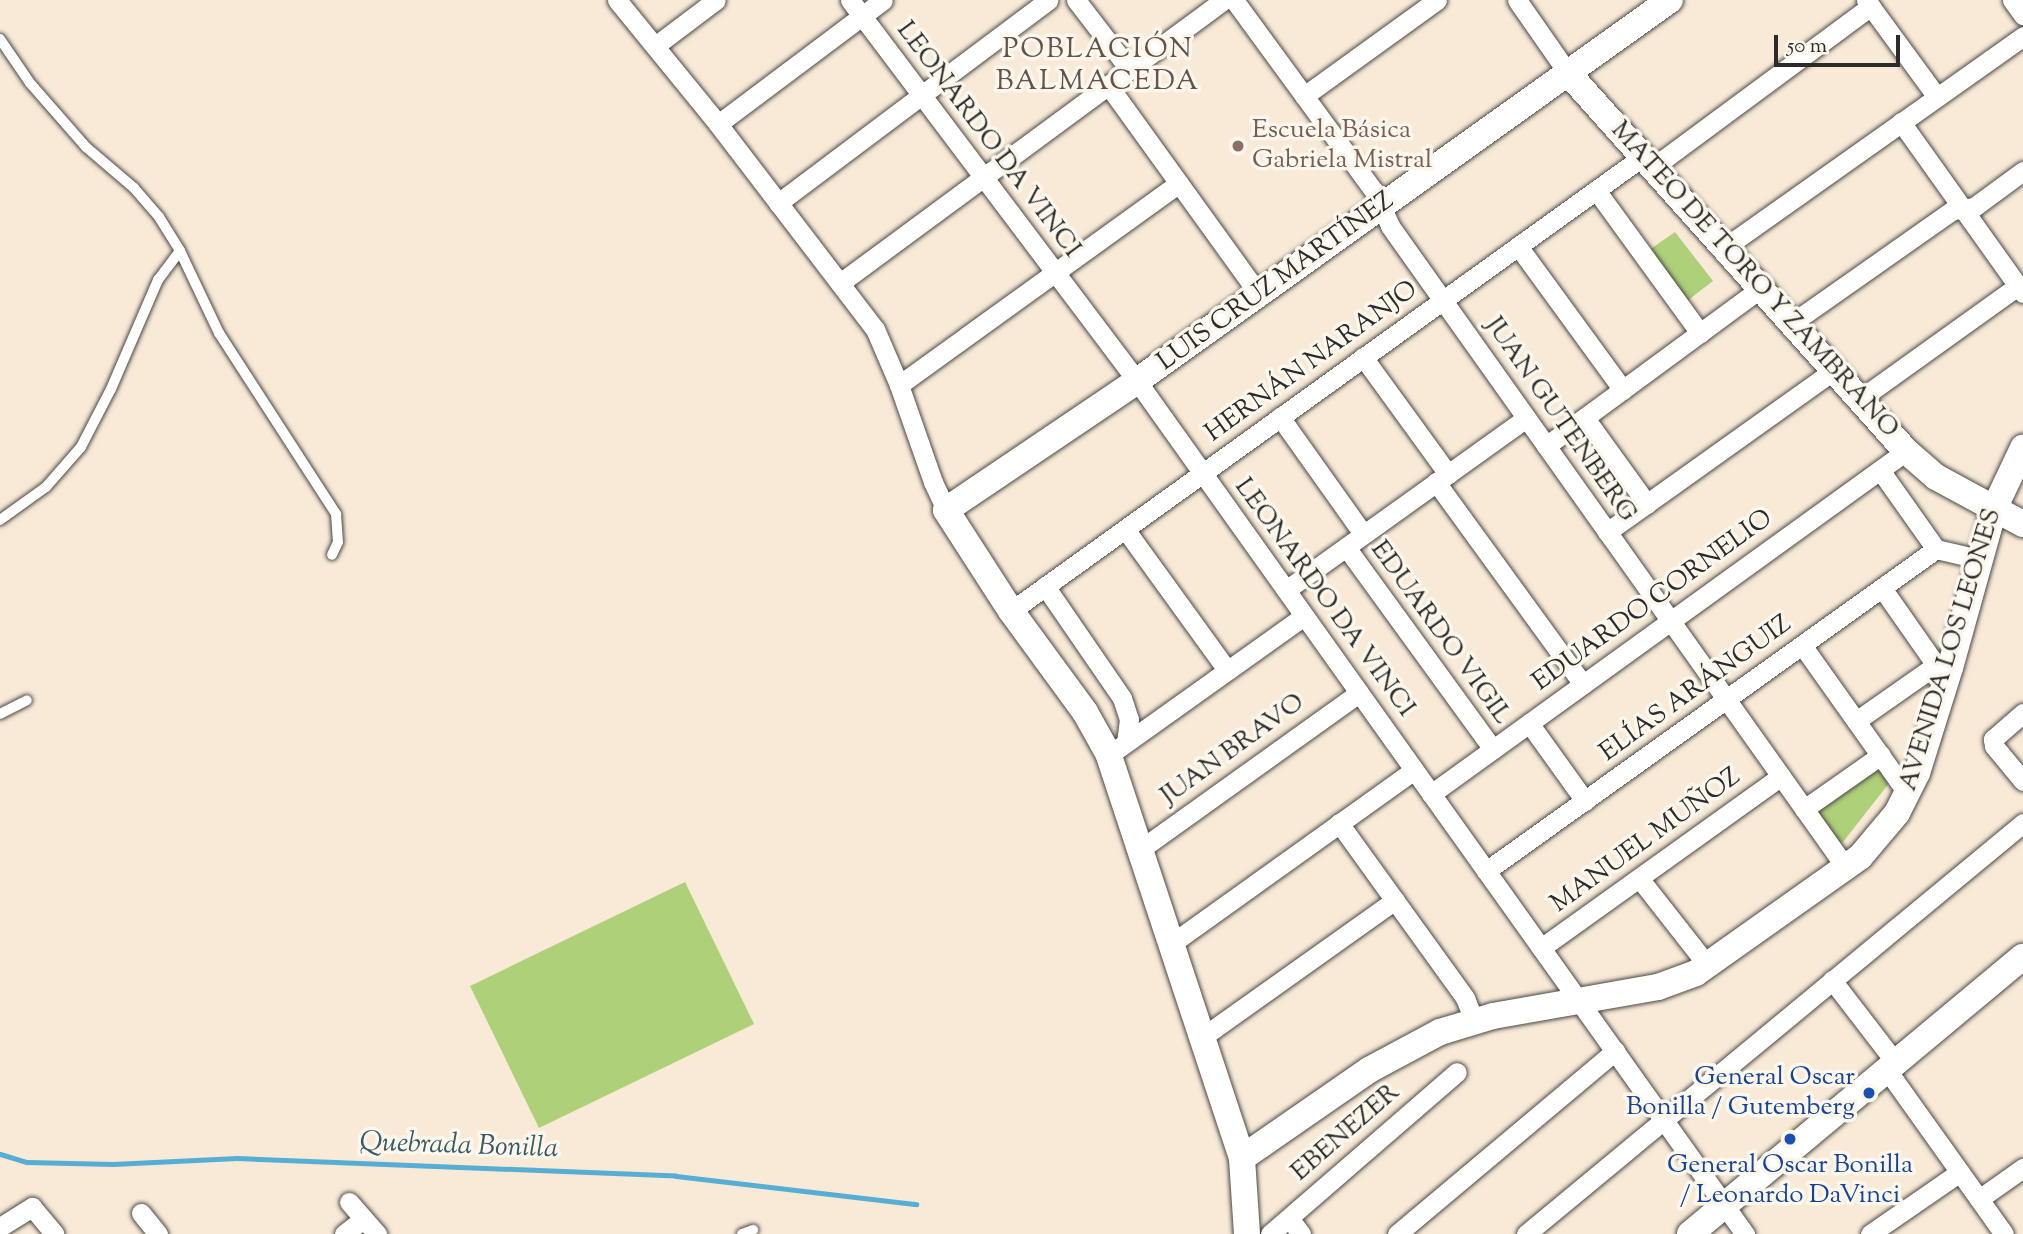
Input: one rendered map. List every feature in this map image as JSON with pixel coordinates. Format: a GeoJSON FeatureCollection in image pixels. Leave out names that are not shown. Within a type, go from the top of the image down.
{"type":"FeatureCollection","features":[{"type":"Feature","properties":{"kind":"street"},"geometry":{"type":"LineString","coordinates":[[617,0],[718,124],[874,329],[899,385],[933,482],[946,510],[1012,611],[1085,712],[1118,749],[1138,851],[1242,1158],[1247,1234]]}},
{"type":"Feature","properties":{"kind":"street"},"geometry":{"type":"LineString","coordinates":[[655,47],[716,0]]}},
{"type":"Feature","properties":{"kind":"street"},"geometry":{"type":"LineString","coordinates":[[718,124],[856,8],[883,0]]}},
{"type":"Feature","properties":{"kind":"street"},"geometry":{"type":"LineString","coordinates":[[778,203],[1048,0]]}},
{"type":"Feature","properties":{"kind":"street"},"geometry":{"type":"LineString","coordinates":[[1076,0],[1130,69]]}},
{"type":"Feature","properties":{"kind":"street"},"geometry":{"type":"LineString","coordinates":[[840,283],[1224,0]]}},
{"type":"Feature","properties":{"kind":"street","name":"JUAN GUTENBERG"},"geometry":{"type":"LineString","coordinates":[[1234,0],[1374,191],[1390,226],[1847,869]]}},
{"type":"Feature","properties":{"kind":"street"},"geometry":{"type":"LineString","coordinates":[[1304,96],[1437,0]]}},
{"type":"Feature","properties":{"kind":"street","name":"MATEO DE TORO Y ZAMBRANO"},"geometry":{"type":"LineString","coordinates":[[1517,0],[1568,73],[1906,451],[1936,477],[2023,524]]}},
{"type":"Feature","properties":{"kind":"street","name":"LUIS CRUZ MARTÍNEZ"},"geometry":{"type":"LineString","coordinates":[[946,510],[1137,381],[1670,0]]}},
{"type":"Feature","properties":{"kind":"street"},"geometry":{"type":"LineString","coordinates":[[2012,0],[2023,15]]}},
{"type":"Feature","properties":{"kind":"street"},"geometry":{"type":"LineString","coordinates":[[1868,3],[1937,97]]}},
{"type":"Feature","properties":{"kind":"street","name":"HERNÁN NARANJO"},"geometry":{"type":"LineString","coordinates":[[1012,611],[1596,190],[1647,162],[1868,3]]}},
{"type":"Feature","properties":{"kind":"street","name":"LEONARDO DA VINCI"},"geometry":{"type":"LineString","coordinates":[[856,8],[1137,381],[1745,1234]]}},
{"type":"Feature","properties":{"kind":"street"},"geometry":{"type":"LineString","coordinates":[[1724,248],[2023,36]]}},
{"type":"Feature","properties":{"kind":"street"},"geometry":{"type":"LineString","coordinates":[[1108,85],[1259,294]]}},
{"type":"Feature","properties":{"kind":"street"},"geometry":{"type":"LineString","coordinates":[[1860,399],[2021,289],[1901,122]]}},
{"type":"Feature","properties":{"kind":"street"},"geometry":{"type":"LineString","coordinates":[[1792,323],[1953,210],[1974,207],[2023,171]]}},
{"type":"Feature","properties":{"kind":"street"},"geometry":{"type":"LineString","coordinates":[[899,385],[1179,183]]}},
{"type":"Feature","properties":{"kind":"street"},"geometry":{"type":"LineString","coordinates":[[1596,190],[1700,333]]}},
{"type":"Feature","properties":{"kind":"street"},"geometry":{"type":"LineString","coordinates":[[1518,246],[1623,390]]}},
{"type":"Feature","properties":{"kind":"street"},"geometry":{"type":"LineString","coordinates":[[1546,446],[1761,288]]}},
{"type":"Feature","properties":{"kind":"street"},"geometry":{"type":"LineString","coordinates":[[1363,357],[1583,684]]}},
{"type":"Feature","properties":{"kind":"street"},"geometry":{"type":"LineString","coordinates":[[1607,532],[1834,370]]}},
{"type":"Feature","properties":{"kind":"street","name":"EDUARDO VIGIL"},"geometry":{"type":"LineString","coordinates":[[1280,417],[1363,534]]}},
{"type":"Feature","properties":{"kind":"street"},"geometry":{"type":"LineString","coordinates":[[1286,590],[1526,418]]}},
{"type":"Feature","properties":{"kind":"street"},"geometry":{"type":"LineString","coordinates":[[1585,418],[1647,504]]}},
{"type":"Feature","properties":{"kind":"street","name":"AVENIDA LOS LEONES"},"geometry":{"type":"LineString","coordinates":[[1242,1158],[1397,1054],[1474,1020],[1658,987],[1708,966],[1847,869],[1884,831],[1908,794],[1943,666],[1994,509],[2023,448]]}},
{"type":"Feature","properties":{"kind":"street","name":"EDUARDO CORNELIO"},"geometry":{"type":"LineString","coordinates":[[1431,794],[1906,451]]}},
{"type":"Feature","properties":{"kind":"street","name":"MATEO DE TORO Y ZAMBRANO"},"geometry":{"type":"LineString","coordinates":[[1880,470],[1936,549]]}},
{"type":"Feature","properties":{"kind":"street"},"geometry":{"type":"LineString","coordinates":[[1125,528],[1227,670]]}},
{"type":"Feature","properties":{"kind":"street","name":"EDUARDO VIGIL"},"geometry":{"type":"LineString","coordinates":[[1346,547],[1493,749]]}},
{"type":"Feature","properties":{"kind":"street"},"geometry":{"type":"LineString","coordinates":[[1936,549],[1979,559]]}},
{"type":"Feature","properties":{"kind":"street","name":"ELÍAS ARÁNGUIZ"},"geometry":{"type":"LineString","coordinates":[[1486,871],[1936,549]]}},
{"type":"Feature","properties":{"kind":"street"},"geometry":{"type":"LineString","coordinates":[[1045,586],[1122,698],[1129,719],[1118,749]]}},
{"type":"Feature","properties":{"kind":"street"},"geometry":{"type":"LineString","coordinates":[[1856,721],[1943,666],[1882,588]]}},
{"type":"Feature","properties":{"kind":"street"},"geometry":{"type":"LineString","coordinates":[[1118,749],[1304,616]]}},
{"type":"Feature","properties":{"kind":"street"},"geometry":{"type":"LineString","coordinates":[[1802,645],[1908,794]]}},
{"type":"Feature","properties":{"kind":"street","name":"JUAN BRAVO"},"geometry":{"type":"LineString","coordinates":[[1138,851],[1359,693]]}},
{"type":"Feature","properties":{"kind":"street"},"geometry":{"type":"LineString","coordinates":[[2023,713],[1993,739],[1994,746],[2023,781]]}},
{"type":"Feature","properties":{"kind":"street","name":"EDUARDO VIGIL"},"geometry":{"type":"LineString","coordinates":[[1529,723],[1585,800]]}},
{"type":"Feature","properties":{"kind":"street"},"geometry":{"type":"LineString","coordinates":[[1804,810],[1881,755]]}},
{"type":"Feature","properties":{"kind":"street"},"geometry":{"type":"LineString","coordinates":[[1171,944],[1414,770]]}},
{"type":"Feature","properties":{"kind":"street","name":"MANUEL MUÑOZ"},"geometry":{"type":"LineString","coordinates":[[1541,948],[1781,776]]}},
{"type":"Feature","properties":{"kind":"street"},"geometry":{"type":"LineString","coordinates":[[1339,823],[1465,998],[1474,1020]]}},
{"type":"Feature","properties":{"kind":"street"},"geometry":{"type":"LineString","coordinates":[[1526,1234],[2023,823]]}},
{"type":"Feature","properties":{"kind":"street"},"geometry":{"type":"LineString","coordinates":[[1639,878],[1708,966]]}},
{"type":"Feature","properties":{"kind":"street"},"geometry":{"type":"LineString","coordinates":[[1201,1038],[1395,900]]}},
{"type":"Feature","properties":{"kind":"street"},"geometry":{"type":"LineString","coordinates":[[1690,1234],[2023,957]]}},
{"type":"Feature","properties":{"kind":"street"},"geometry":{"type":"LineString","coordinates":[[1832,980],[2004,1234]]}},
{"type":"Feature","properties":{"kind":"street"},"geometry":{"type":"LineString","coordinates":[[1397,1234],[1615,1051]]}},
{"type":"Feature","properties":{"kind":"street","name":"EBENEZER"},"geometry":{"type":"LineString","coordinates":[[1270,1234],[1457,1072]]}},
{"type":"Feature","properties":{"kind":"street"},"geometry":{"type":"LineString","coordinates":[[1979,1199],[2023,1168]]}},
{"type":"Feature","properties":{"kind":"street"},"geometry":{"type":"LineString","coordinates":[[1870,1234],[1960,1172]]}},
{"type":"Feature","properties":{"kind":"street"},"geometry":{"type":"LineString","coordinates":[[349,1202],[377,1234]]}},
{"type":"Feature","properties":{"kind":"street"},"geometry":{"type":"LineString","coordinates":[[0,1227],[32,1207],[55,1234]]}},
{"type":"Feature","properties":{"kind":"street"},"geometry":{"type":"LineString","coordinates":[[141,1213],[158,1234]]}},
{"type":"Feature","properties":{"kind":"street"},"geometry":{"type":"LineString","coordinates":[[1289,1217],[1301,1234]]}},
{"type":"Feature","properties":{"kind":"street"},"geometry":{"type":"LineString","coordinates":[[344,1234],[363,1219]]}},
{"type":"Feature","properties":{"kind":"lane"},"geometry":{"type":"LineString","coordinates":[[0,40],[30,83],[86,147],[142,197],[180,251],[219,333],[335,514],[338,542],[332,555]]}},
{"type":"Feature","properties":{"kind":"lane"},"geometry":{"type":"LineString","coordinates":[[0,520],[46,487],[81,447],[111,389],[158,280],[180,251]]}},
{"type":"Feature","properties":{"kind":"lane"},"geometry":{"type":"LineString","coordinates":[[0,714],[27,700]]}},
{"type":"Feature","properties":{"kind":"lane"},"geometry":{"type":"LineString","coordinates":[[742,1234],[753,1230]]}},
{"type":"Feature","properties":{"kind":"green space"},"geometry":{"type":"Polygon","coordinates":[[[1675,232],[1713,281],[1687,301],[1649,250],[1675,232]]]}},
{"type":"Feature","properties":{"kind":"green space"},"geometry":{"type":"Polygon","coordinates":[[[1877,771],[1884,773],[1890,782],[1843,842],[1835,844],[1812,810],[1877,771]]]}},
{"type":"Feature","properties":{"kind":"green space"},"geometry":{"type":"Polygon","coordinates":[[[685,882],[754,1024],[539,1128],[470,986],[685,882]]]}},
{"type":"Feature","properties":{"kind":"waterway","name":"Quebrada Bonilla"},"geometry":{"type":"LineString","coordinates":[[0,1154],[27,1162],[113,1164],[237,1158],[676,1176],[916,1204]]}},
{"type":"Feature","properties":{"kind":"place","name":"Escuela Básica Gabriela Mistral"},"geometry":{"type":"Point","coordinates":[1238,146]}},
{"type":"Feature","properties":{"kind":"place","name":"General Oscar Bonilla / Gutemberg"},"geometry":{"type":"Point","coordinates":[1869,1093]}},
{"type":"Feature","properties":{"kind":"place","name":"General Oscar Bonilla / Leonardo DaVinci"},"geometry":{"type":"Point","coordinates":[1790,1139]}},
{"type":"Feature","properties":{"kind":"district","name":"POBLACIÓN BALMACEDA"},"geometry":{"type":"Point","coordinates":[1098,66]}}]}
